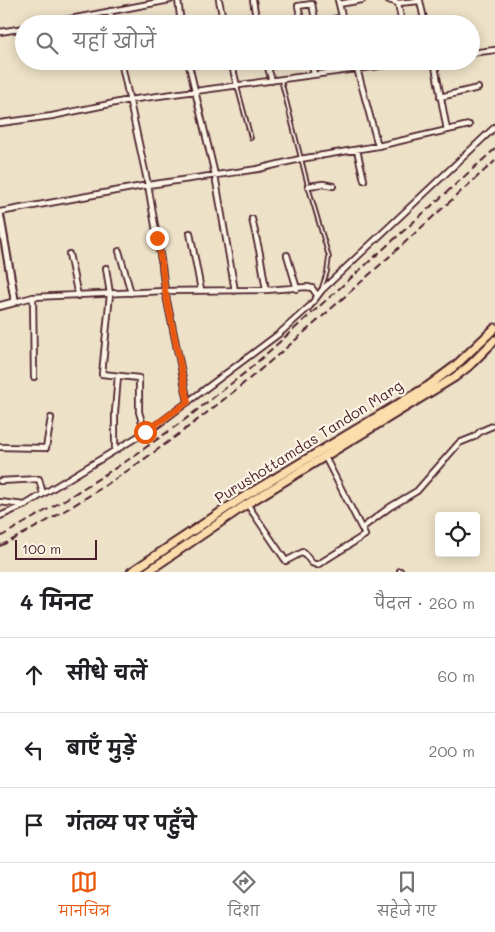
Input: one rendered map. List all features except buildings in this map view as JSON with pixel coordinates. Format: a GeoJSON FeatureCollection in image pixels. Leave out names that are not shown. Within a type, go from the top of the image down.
{"type":"FeatureCollection","features":[{"type":"Feature","properties":{"kind":"main road","name":"Purushottamdas Tandon Marg"},"geometry":{"type":"LineString","coordinates":[[131,572],[250,493],[428,386],[456,366],[495,328]]}},
{"type":"Feature","properties":{"kind":"main road"},"geometry":{"type":"LineString","coordinates":[[147,572],[247,504],[455,377],[495,340]]}},
{"type":"Feature","properties":{"kind":"street"},"geometry":{"type":"LineString","coordinates":[[91,15],[170,0]]}},
{"type":"Feature","properties":{"kind":"street"},"geometry":{"type":"LineString","coordinates":[[178,0],[180,15]]}},
{"type":"Feature","properties":{"kind":"street"},"geometry":{"type":"LineString","coordinates":[[219,0],[222,15]]}},
{"type":"Feature","properties":{"kind":"street"},"geometry":{"type":"LineString","coordinates":[[253,0],[256,15]]}},
{"type":"Feature","properties":{"kind":"street"},"geometry":{"type":"LineString","coordinates":[[341,15],[338,2],[362,0]]}},
{"type":"Feature","properties":{"kind":"street"},"geometry":{"type":"LineString","coordinates":[[389,0],[398,2],[420,1],[423,15]]}},
{"type":"Feature","properties":{"kind":"street"},"geometry":{"type":"LineString","coordinates":[[398,2],[400,15]]}},
{"type":"Feature","properties":{"kind":"street"},"geometry":{"type":"LineString","coordinates":[[300,15],[298,6],[312,4],[314,15]]}},
{"type":"Feature","properties":{"kind":"street"},"geometry":{"type":"LineString","coordinates":[[110,11],[111,15]]}},
{"type":"Feature","properties":{"kind":"street"},"geometry":{"type":"LineString","coordinates":[[0,32],[15,30]]}},
{"type":"Feature","properties":{"kind":"street"},"geometry":{"type":"LineString","coordinates":[[480,52],[495,50]]}},
{"type":"Feature","properties":{"kind":"street"},"geometry":{"type":"LineString","coordinates":[[123,70],[148,185],[165,291],[188,402]]}},
{"type":"Feature","properties":{"kind":"street"},"geometry":{"type":"LineString","coordinates":[[190,70],[215,175],[235,290]]}},
{"type":"Feature","properties":{"kind":"street"},"geometry":{"type":"LineString","coordinates":[[234,70],[237,86]]}},
{"type":"Feature","properties":{"kind":"street"},"geometry":{"type":"LineString","coordinates":[[269,70],[272,81]]}},
{"type":"Feature","properties":{"kind":"street"},"geometry":{"type":"LineString","coordinates":[[313,70],[314,74]]}},
{"type":"Feature","properties":{"kind":"street"},"geometry":{"type":"LineString","coordinates":[[0,123],[52,116],[129,100],[349,70]]}},
{"type":"Feature","properties":{"kind":"street"},"geometry":{"type":"LineString","coordinates":[[358,70],[378,146]]}},
{"type":"Feature","properties":{"kind":"street"},"geometry":{"type":"LineString","coordinates":[[436,70],[448,130]]}},
{"type":"Feature","properties":{"kind":"street"},"geometry":{"type":"LineString","coordinates":[[440,97],[478,88]]}},
{"type":"Feature","properties":{"kind":"street"},"geometry":{"type":"LineString","coordinates":[[15,302],[0,214],[148,185],[258,169],[300,159],[378,146],[469,125]]}},
{"type":"Feature","properties":{"kind":"street"},"geometry":{"type":"LineString","coordinates":[[0,516],[25,505],[145,432],[280,333],[310,306],[322,290],[495,127]]}},
{"type":"Feature","properties":{"kind":"street"},"geometry":{"type":"LineString","coordinates":[[357,150],[364,180]]}},
{"type":"Feature","properties":{"kind":"street"},"geometry":{"type":"LineString","coordinates":[[308,186],[323,184],[333,186]]}},
{"type":"Feature","properties":{"kind":"street"},"geometry":{"type":"LineString","coordinates":[[252,219],[266,290]]}},
{"type":"Feature","properties":{"kind":"street"},"geometry":{"type":"LineString","coordinates":[[190,233],[201,290]]}},
{"type":"Feature","properties":{"kind":"street"},"geometry":{"type":"LineString","coordinates":[[119,251],[131,293]]}},
{"type":"Feature","properties":{"kind":"street"},"geometry":{"type":"LineString","coordinates":[[69,254],[78,296]]}},
{"type":"Feature","properties":{"kind":"street"},"geometry":{"type":"LineString","coordinates":[[288,255],[297,289]]}},
{"type":"Feature","properties":{"kind":"street"},"geometry":{"type":"LineString","coordinates":[[106,268],[110,294],[102,374],[139,378],[139,412],[145,432]]}},
{"type":"Feature","properties":{"kind":"street"},"geometry":{"type":"LineString","coordinates":[[0,306],[33,297],[165,291],[312,288],[317,295]]}},
{"type":"Feature","properties":{"kind":"street"},"geometry":{"type":"LineString","coordinates":[[33,297],[34,377]]}},
{"type":"Feature","properties":{"kind":"street"},"geometry":{"type":"LineString","coordinates":[[116,450],[115,412],[118,376]]}},
{"type":"Feature","properties":{"kind":"street"},"geometry":{"type":"LineString","coordinates":[[0,447],[46,448],[51,418]]}},
{"type":"Feature","properties":{"kind":"street"},"geometry":{"type":"LineString","coordinates":[[362,528],[417,490],[459,443],[495,425]]}},
{"type":"Feature","properties":{"kind":"street"},"geometry":{"type":"LineString","coordinates":[[247,504],[286,561],[303,552],[312,563],[317,565],[365,535],[324,457]]}},
{"type":"Feature","properties":{"kind":"street"},"geometry":{"type":"LineString","coordinates":[[0,481],[39,478],[43,494]]}},
{"type":"Feature","properties":{"kind":"street"},"geometry":{"type":"LineString","coordinates":[[0,502],[25,505]]}},
{"type":"Feature","properties":{"kind":"lane"},"geometry":{"type":"LineString","coordinates":[[281,80],[300,159],[330,257],[322,290]]}},
{"type":"Feature","properties":{"kind":"lane"},"geometry":{"type":"LineString","coordinates":[[237,86],[251,138]]}},
{"type":"Feature","properties":{"kind":"railway"},"geometry":{"type":"LineString","coordinates":[[0,537],[128,460],[183,421],[246,372],[495,149]]}},
{"type":"Feature","properties":{"kind":"railway"},"geometry":{"type":"LineString","coordinates":[[0,546],[69,508],[135,466],[198,419],[320,319],[495,161]]}},
{"type":"Feature","properties":{"kind":"route"},"geometry":{"type":"LineString","coordinates":[[145,432],[188,402],[165,291],[157,238]]}}]}
